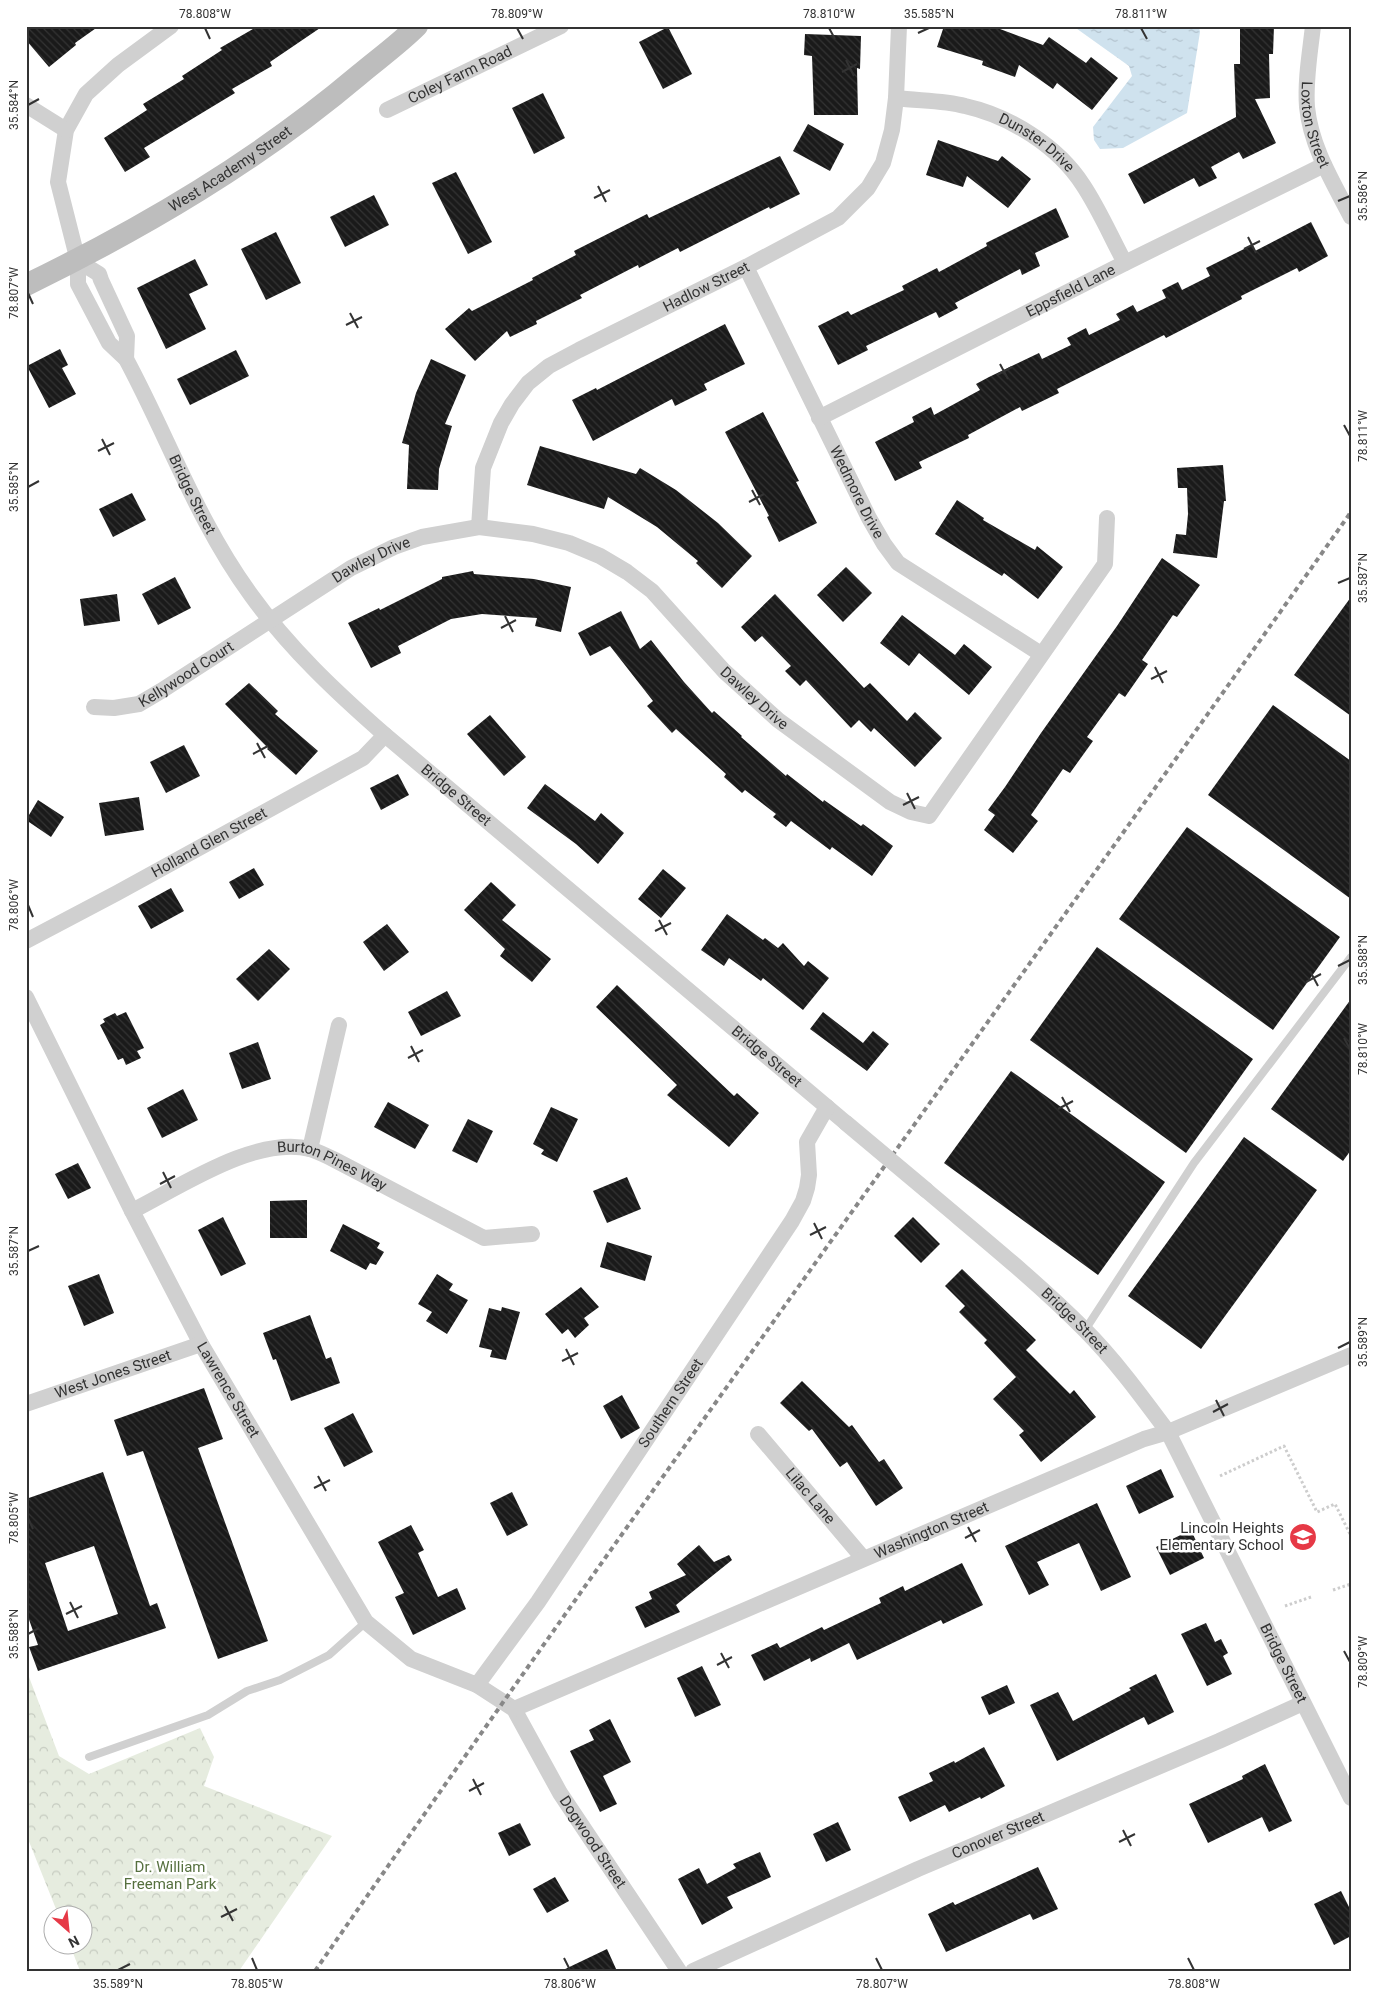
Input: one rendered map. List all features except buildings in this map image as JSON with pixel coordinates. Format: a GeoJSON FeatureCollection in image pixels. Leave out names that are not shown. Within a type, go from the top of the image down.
{"type":"FeatureCollection","features":[{"type":"Feature","properties":{"kind":"main road","name":"West Academy Street"},"geometry":{"type":"LineString","coordinates":[[26,285],[78,261],[157,216],[277,140],[324,105],[417,26]]}},
{"type":"Feature","properties":{"kind":"street"},"geometry":{"type":"LineString","coordinates":[[78,261],[58,182],[66,130],[86,94],[118,65],[171,26]]}},
{"type":"Feature","properties":{"kind":"street","name":"Coley Farm Road"},"geometry":{"type":"LineString","coordinates":[[387,110],[561,26]]}},
{"type":"Feature","properties":{"kind":"street","name":"Hadlow Street"},"geometry":{"type":"LineString","coordinates":[[479,527],[483,468],[501,423],[512,404],[528,383],[549,366],[579,350],[746,267],[838,218],[868,188],[883,164],[892,130],[896,98],[898,26]]}},
{"type":"Feature","properties":{"kind":"street","name":"Loxton Street"},"geometry":{"type":"LineString","coordinates":[[1313,26],[1307,83],[1307,108],[1313,136],[1324,165],[1351,217]]}},
{"type":"Feature","properties":{"kind":"street","name":"Dunster Drive"},"geometry":{"type":"LineString","coordinates":[[896,98],[965,106],[991,114],[1032,136],[1066,164],[1083,184],[1125,262]]}},
{"type":"Feature","properties":{"kind":"street"},"geometry":{"type":"LineString","coordinates":[[26,105],[66,130]]}},
{"type":"Feature","properties":{"kind":"street","name":"Eppsfield Lane"},"geometry":{"type":"LineString","coordinates":[[819,418],[1125,262],[1324,165]]}},
{"type":"Feature","properties":{"kind":"street","name":"Bridge Street"},"geometry":{"type":"LineString","coordinates":[[78,261],[78,284],[80,289],[109,344],[126,359],[212,532],[251,595],[326,684],[1006,1257],[1085,1330],[1135,1387],[1168,1432],[1351,1798]]}},
{"type":"Feature","properties":{"kind":"street","name":"Bridge Street"},"geometry":{"type":"LineString","coordinates":[[78,261],[99,274],[127,336],[126,359]]}},
{"type":"Feature","properties":{"kind":"street","name":"Wedmore Drive"},"geometry":{"type":"LineString","coordinates":[[746,267],[869,518],[898,563],[1041,654]]}},
{"type":"Feature","properties":{"kind":"street","name":"Dawley Drive"},"geometry":{"type":"LineString","coordinates":[[271,621],[371,556],[422,537],[479,527],[533,534],[568,543],[600,556],[627,572],[652,591],[724,671],[778,720],[890,802],[911,812],[929,816],[1105,564],[1108,518]]}},
{"type":"Feature","properties":{"kind":"street","name":"Kellywood Court"},"geometry":{"type":"LineString","coordinates":[[94,707],[114,708],[139,704],[271,621]]}},
{"type":"Feature","properties":{"kind":"street","name":"Holland Glen Street"},"geometry":{"type":"LineString","coordinates":[[26,941],[117,894],[363,758],[385,735]]}},
{"type":"Feature","properties":{"kind":"street","name":"Lawrence Street"},"geometry":{"type":"LineString","coordinates":[[26,997],[132,1211],[201,1344],[366,1622],[411,1659],[477,1685],[514,1709]]}},
{"type":"Feature","properties":{"kind":"street"},"geometry":{"type":"LineString","coordinates":[[310,1149],[339,1025]]}},
{"type":"Feature","properties":{"kind":"street","name":"Southern Street"},"geometry":{"type":"LineString","coordinates":[[477,1685],[538,1602],[792,1221],[803,1201],[808,1181],[807,1142],[827,1107]]}},
{"type":"Feature","properties":{"kind":"street","name":"Burton Pines Way"},"geometry":{"type":"LineString","coordinates":[[132,1211],[241,1156],[261,1149],[285,1147],[310,1149],[335,1160],[484,1238],[532,1234]]}},
{"type":"Feature","properties":{"kind":"street","name":"West Jones Street"},"geometry":{"type":"LineString","coordinates":[[26,1404],[201,1344]]}},
{"type":"Feature","properties":{"kind":"street","name":"Washington Street"},"geometry":{"type":"LineString","coordinates":[[514,1709],[1144,1439],[1168,1432],[1351,1355]]}},
{"type":"Feature","properties":{"kind":"street","name":"Lilac Lane"},"geometry":{"type":"LineString","coordinates":[[758,1434],[863,1558]]}},
{"type":"Feature","properties":{"kind":"street","name":"Conover Street"},"geometry":{"type":"LineString","coordinates":[[693,1971],[918,1869],[1219,1742],[1303,1703]]}},
{"type":"Feature","properties":{"kind":"street","name":"Dogwood Street"},"geometry":{"type":"LineString","coordinates":[[514,1709],[560,1793],[679,1971]]}},
{"type":"Feature","properties":{"kind":"lane"},"geometry":{"type":"LineString","coordinates":[[1085,1330],[1194,1163],[1351,957]]}},
{"type":"Feature","properties":{"kind":"lane"},"geometry":{"type":"LineString","coordinates":[[89,1757],[208,1715],[246,1691],[280,1680],[329,1654],[366,1622]]}},
{"type":"Feature","properties":{"kind":"path"},"geometry":{"type":"LineString","coordinates":[[1220,1476],[1284,1446],[1317,1512],[1335,1504],[1351,1536]]}},
{"type":"Feature","properties":{"kind":"path"},"geometry":{"type":"LineString","coordinates":[[1334,1590],[1351,1584]]}},
{"type":"Feature","properties":{"kind":"path"},"geometry":{"type":"LineString","coordinates":[[1285,1606],[1312,1598]]}},
{"type":"Feature","properties":{"kind":"green space","name":"Dr. William Freeman Park"},"geometry":{"type":"Polygon","coordinates":[[[26,1669],[59,1756],[89,1774],[200,1728],[214,1757],[204,1786],[332,1836],[239,1971],[80,1971],[73,1954],[92,1954],[92,1904],[54,1904],[26,1834],[26,1669]]]}},
{"type":"Feature","properties":{"kind":"water"},"geometry":{"type":"Polygon","coordinates":[[[1073,26],[1199,26],[1200,32],[1187,113],[1123,148],[1100,149],[1094,140],[1093,127],[1132,76],[1129,66],[1073,26]]]}},
{"type":"Feature","properties":{"kind":"railway"},"geometry":{"type":"LineString","coordinates":[[315,1971],[572,1605],[1351,512]]}},
{"type":"Feature","properties":{"kind":"place","name":"Lincoln Heights Elementary School"},"geometry":{"type":"Point","coordinates":[1303,1537]}}]}
